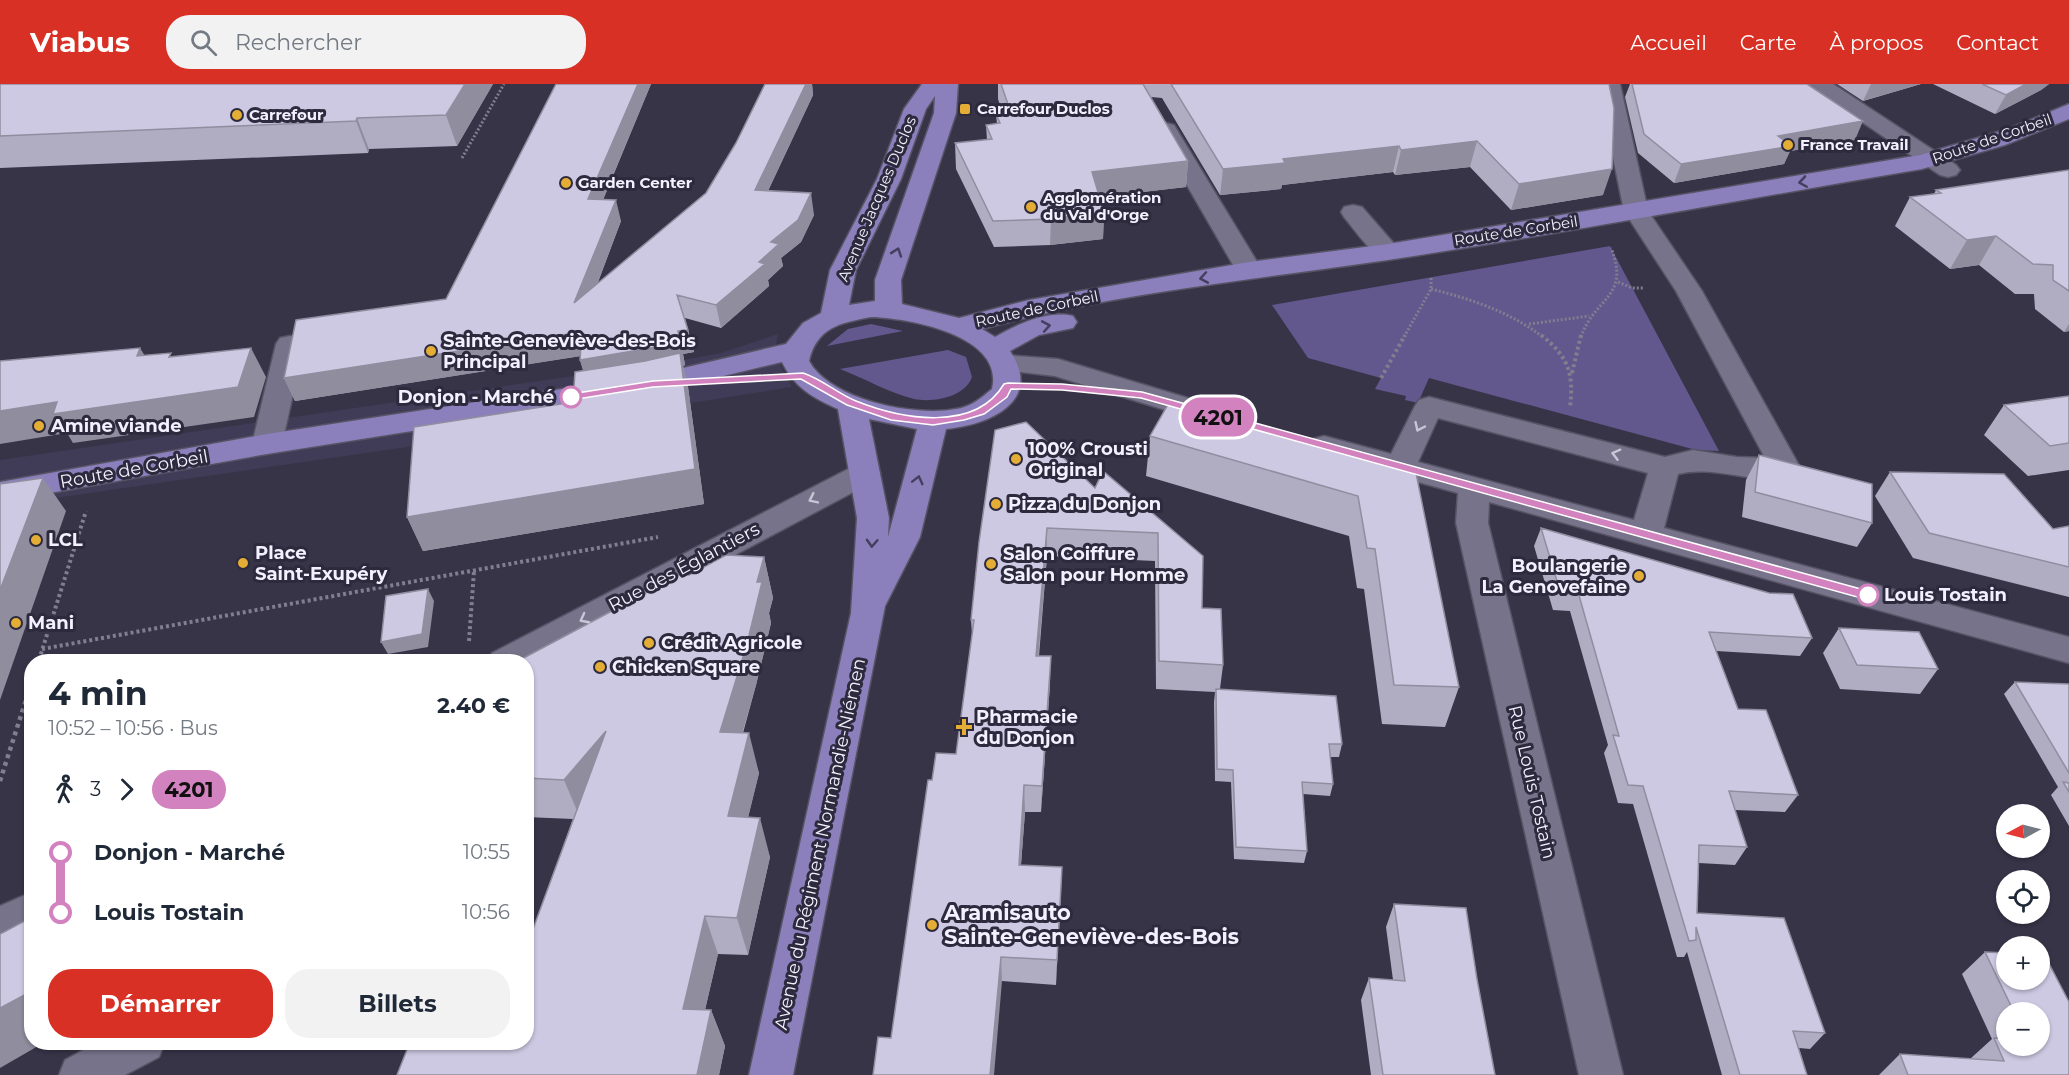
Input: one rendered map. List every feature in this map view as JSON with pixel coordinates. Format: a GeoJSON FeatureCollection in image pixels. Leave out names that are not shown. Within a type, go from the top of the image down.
{"type":"FeatureCollection","features":[{"type":"Feature","properties":{"kind":"main road","name":"Avenue Jacques Duclos"},"geometry":{"type":"LineString","coordinates":[[833,318],[843,270],[889,178],[915,109],[933,84]]}},
{"type":"Feature","properties":{"kind":"main road","name":"Avenue Jacques Duclos"},"geometry":{"type":"LineString","coordinates":[[890,309],[887,295],[888,280],[945,113],[947,84]]}},
{"type":"Feature","properties":{"kind":"main road","name":"Route de Corbeil"},"geometry":{"type":"LineString","coordinates":[[957,327],[1029,308],[1250,270],[1868,188],[1941,165],[2069,111]]}},
{"type":"Feature","properties":{"kind":"main road","name":"Route de Corbeil"},"geometry":{"type":"LineString","coordinates":[[1941,165],[1986,161],[2069,129]]}},
{"type":"Feature","properties":{"kind":"main road","name":"Route de Corbeil"},"geometry":{"type":"LineString","coordinates":[[1001,366],[1031,328],[1324,276],[1489,253],[1641,218]]}},
{"type":"Feature","properties":{"kind":"main road"},"geometry":{"type":"LineString","coordinates":[[890,309],[924,315],[957,327],[1001,366],[1003,395],[980,411],[956,419],[933,422],[891,416],[851,403],[800,363],[802,336],[816,325],[851,312],[890,309]]}},
{"type":"Feature","properties":{"kind":"main road","name":"Route de Corbeil"},"geometry":{"type":"LineString","coordinates":[[0,492],[267,444],[800,363]]}},
{"type":"Feature","properties":{"kind":"main road","name":"Avenue du Régiment Normandie-Niémen"},"geometry":{"type":"LineString","coordinates":[[771,1075],[868,613],[873,518],[851,403]]}},
{"type":"Feature","properties":{"kind":"main road","name":"Avenue du Régiment Normandie-Niémen"},"geometry":{"type":"LineString","coordinates":[[868,613],[904,537],[933,422]]}},
{"type":"Feature","properties":{"kind":"main road","name":"Route de Corbeil"},"geometry":{"type":"LineString","coordinates":[[0,474],[101,458],[267,444]]}},
{"type":"Feature","properties":{"kind":"street"},"geometry":{"type":"LineString","coordinates":[[1400,468],[1429,406],[1665,467],[1693,460],[1737,467],[1786,469],[1689,291],[1641,218],[1609,84]]}},
{"type":"Feature","properties":{"kind":"street"},"geometry":{"type":"LineString","coordinates":[[1819,84],[1941,165]]}},
{"type":"Feature","properties":{"kind":"street"},"geometry":{"type":"LineString","coordinates":[[1157,114],[1230,240],[1250,270]]}},
{"type":"Feature","properties":{"kind":"street"},"geometry":{"type":"LineString","coordinates":[[1353,212],[1388,252]]}},
{"type":"Feature","properties":{"kind":"street"},"geometry":{"type":"LineString","coordinates":[[267,444],[290,344]]}},
{"type":"Feature","properties":{"kind":"street"},"geometry":{"type":"LineString","coordinates":[[1001,366],[1062,387],[1142,395],[1243,423]]}},
{"type":"Feature","properties":{"kind":"street"},"geometry":{"type":"LineString","coordinates":[[1299,439],[2069,650]]}},
{"type":"Feature","properties":{"kind":"street"},"geometry":{"type":"LineString","coordinates":[[1646,535],[1665,467]]}},
{"type":"Feature","properties":{"kind":"street","name":"Rue des Églantiers"},"geometry":{"type":"LineString","coordinates":[[519,654],[865,473]]}},
{"type":"Feature","properties":{"kind":"street","name":"Rue Louis Tostain"},"geometry":{"type":"LineString","coordinates":[[1474,488],[1472,523],[1601,1075]]}},
{"type":"Feature","properties":{"kind":"street"},"geometry":{"type":"LineString","coordinates":[[0,927],[24,914]]}},
{"type":"Feature","properties":{"kind":"street"},"geometry":{"type":"LineString","coordinates":[[81,1075],[128,1050]]}},
{"type":"Feature","properties":{"kind":"path"},"geometry":{"type":"LineString","coordinates":[[462,158],[504,84]]}},
{"type":"Feature","properties":{"kind":"path"},"geometry":{"type":"LineString","coordinates":[[1562,440],[1574,396],[1572,373],[1580,336],[1589,316],[1610,296],[1618,282],[1616,257],[1609,241]]}},
{"type":"Feature","properties":{"kind":"path"},"geometry":{"type":"LineString","coordinates":[[1381,378],[1431,289],[1431,279],[1428,273]]}},
{"type":"Feature","properties":{"kind":"path"},"geometry":{"type":"LineString","coordinates":[[1431,289],[1462,296],[1529,324],[1554,348],[1572,373]]}},
{"type":"Feature","properties":{"kind":"path"},"geometry":{"type":"LineString","coordinates":[[1529,324],[1589,316]]}},
{"type":"Feature","properties":{"kind":"path"},"geometry":{"type":"LineString","coordinates":[[40,654],[97,476]]}},
{"type":"Feature","properties":{"kind":"path"},"geometry":{"type":"LineString","coordinates":[[42,649],[667,535]]}},
{"type":"Feature","properties":{"kind":"path"},"geometry":{"type":"LineString","coordinates":[[468,646],[474,571]]}},
{"type":"Feature","properties":{"kind":"path"},"geometry":{"type":"LineString","coordinates":[[0,781],[24,706]]}},
{"type":"Feature","properties":{"kind":"shaded area"},"geometry":{"type":"Polygon","coordinates":[[[1610,246],[1719,451],[1696,450],[1429,378],[1418,403],[1405,400],[1406,396],[1375,389],[1381,378],[1308,358],[1272,305],[1610,246]]]}},
{"type":"Feature","properties":{"kind":"shaded area"},"geometry":{"type":"Polygon","coordinates":[[[871,324],[903,331],[827,346],[848,329],[871,324]]]}},
{"type":"Feature","properties":{"kind":"shaded area"},"geometry":{"type":"Polygon","coordinates":[[[778,334],[775,349],[779,363],[792,387],[428,444],[0,506],[0,460],[683,360],[721,353],[778,334]]]}},
{"type":"Feature","properties":{"kind":"shaded area"},"geometry":{"type":"Polygon","coordinates":[[[948,350],[966,357],[972,377],[968,384],[956,394],[939,399],[914,399],[840,369],[948,350]]]}},
{"type":"Feature","properties":{"kind":"building"},"geometry":{"type":"Polygon","coordinates":[[[0,84],[465,84],[446,115],[0,136],[0,84]]]}},
{"type":"Feature","properties":{"kind":"building"},"geometry":{"type":"Polygon","coordinates":[[[556,84],[638,84],[588,199],[616,200],[574,303],[706,193],[736,143],[765,84],[806,84],[755,190],[811,193],[798,220],[771,242],[779,244],[759,262],[765,264],[716,305],[677,295],[688,330],[678,331],[680,343],[580,360],[582,332],[284,378],[296,320],[446,299],[556,84]]]}},
{"type":"Feature","properties":{"kind":"building"},"geometry":{"type":"Polygon","coordinates":[[[1001,84],[1143,84],[1188,161],[1092,172],[1104,212],[1051,219],[993,221],[955,143],[992,139],[986,125],[1000,123],[996,114],[1011,113],[1001,84]]]}},
{"type":"Feature","properties":{"kind":"building"},"geometry":{"type":"Polygon","coordinates":[[[1171,84],[1609,84],[1614,108],[1612,169],[1519,184],[1477,141],[1401,150],[1399,146],[1283,159],[1285,163],[1223,169],[1171,84]]]}},
{"type":"Feature","properties":{"kind":"building"},"geometry":{"type":"Polygon","coordinates":[[[1632,84],[1807,84],[1863,121],[1778,136],[1792,146],[1681,164],[1644,134],[1632,84]]]}},
{"type":"Feature","properties":{"kind":"building"},"geometry":{"type":"Polygon","coordinates":[[[1982,84],[2026,84],[2006,95],[1982,84]]]}},
{"type":"Feature","properties":{"kind":"building"},"geometry":{"type":"Polygon","coordinates":[[[2069,170],[2069,291],[2053,280],[2053,265],[2033,264],[1996,236],[1967,240],[1910,197],[1941,193],[1936,190],[2069,170]]]}},
{"type":"Feature","properties":{"kind":"building"},"geometry":{"type":"Polygon","coordinates":[[[140,348],[137,356],[171,353],[169,357],[251,348],[238,387],[53,414],[57,402],[0,411],[0,361],[140,348]]]}},
{"type":"Feature","properties":{"kind":"building"},"geometry":{"type":"Polygon","coordinates":[[[680,353],[695,469],[407,517],[414,427],[573,402],[575,372],[680,353]]]}},
{"type":"Feature","properties":{"kind":"building"},"geometry":{"type":"Polygon","coordinates":[[[2069,396],[2069,443],[2050,446],[2004,405],[2069,396]]]}},
{"type":"Feature","properties":{"kind":"building"},"geometry":{"type":"Polygon","coordinates":[[[1170,401],[1368,455],[1367,459],[1416,473],[1459,687],[1394,685],[1375,549],[1367,548],[1358,496],[1150,436],[1170,401]]]}},
{"type":"Feature","properties":{"kind":"building"},"geometry":{"type":"Polygon","coordinates":[[[1026,422],[1095,488],[1103,471],[1203,556],[1202,608],[1221,609],[1223,665],[1159,661],[1158,533],[1047,528],[1036,656],[1051,656],[1042,786],[1024,785],[1019,865],[1062,867],[1057,960],[1001,957],[990,1075],[873,1075],[878,1037],[891,1038],[928,780],[932,780],[936,753],[956,754],[974,620],[971,620],[979,542],[995,430],[1026,422]]]}},
{"type":"Feature","properties":{"kind":"building"},"geometry":{"type":"Polygon","coordinates":[[[1759,455],[1872,484],[1872,523],[1755,492],[1759,455]]]}},
{"type":"Feature","properties":{"kind":"building"},"geometry":{"type":"Polygon","coordinates":[[[1890,472],[2004,474],[2053,529],[2069,526],[2069,567],[1929,533],[1890,472]]]}},
{"type":"Feature","properties":{"kind":"building"},"geometry":{"type":"Polygon","coordinates":[[[43,478],[0,590],[0,484],[43,478]]]}},
{"type":"Feature","properties":{"kind":"building"},"geometry":{"type":"Polygon","coordinates":[[[1541,528],[1769,593],[1793,594],[1812,638],[1709,632],[1738,709],[1766,710],[1798,795],[1729,791],[1747,847],[1699,845],[1697,913],[1784,918],[1825,1033],[1793,1031],[1807,1075],[1740,1075],[1696,927],[1696,940],[1689,941],[1643,786],[1628,785],[1613,735],[1619,736],[1578,592],[1560,591],[1541,528]]]}},
{"type":"Feature","properties":{"kind":"building"},"geometry":{"type":"Polygon","coordinates":[[[726,555],[764,557],[757,582],[762,582],[747,644],[720,732],[749,733],[728,816],[760,818],[737,918],[705,916],[683,1009],[711,1010],[697,1075],[397,1075],[407,1050],[534,1050],[534,926],[606,731],[564,780],[534,778],[534,654],[531,654],[685,572],[689,575],[726,555]]]}},
{"type":"Feature","properties":{"kind":"building"},"geometry":{"type":"Polygon","coordinates":[[[428,589],[422,634],[381,642],[386,596],[428,589]]]}},
{"type":"Feature","properties":{"kind":"building"},"geometry":{"type":"Polygon","coordinates":[[[1839,628],[1919,632],[1938,669],[1857,665],[1839,628]]]}},
{"type":"Feature","properties":{"kind":"building"},"geometry":{"type":"Polygon","coordinates":[[[2015,682],[2069,684],[2069,773],[2015,682]]]}},
{"type":"Feature","properties":{"kind":"building"},"geometry":{"type":"Polygon","coordinates":[[[1216,689],[1336,696],[1342,744],[1329,744],[1333,784],[1302,782],[1307,851],[1236,847],[1233,770],[1217,769],[1216,689]]]}},
{"type":"Feature","properties":{"kind":"building"},"geometry":{"type":"Polygon","coordinates":[[[2063,782],[2069,783],[2069,792],[2063,782]]]}},
{"type":"Feature","properties":{"kind":"building"},"geometry":{"type":"Polygon","coordinates":[[[1394,904],[1466,908],[1495,1075],[1383,1075],[1369,978],[1405,981],[1394,904]]]}},
{"type":"Feature","properties":{"kind":"building"},"geometry":{"type":"Polygon","coordinates":[[[24,921],[24,995],[0,1008],[0,934],[24,921]]]}},
{"type":"Feature","properties":{"kind":"building"},"geometry":{"type":"Polygon","coordinates":[[[1985,952],[1996,952],[1996,975],[1985,952]]]}},
{"type":"Feature","properties":{"kind":"building"},"geometry":{"type":"Polygon","coordinates":[[[2050,966],[2069,1002],[2069,1075],[1908,1075],[1900,1054],[2004,1061],[2002,1056],[2050,1056],[2050,1002],[2009,1002],[2003,990],[2050,990],[2050,966]]]}},
{"type":"Feature","properties":{"kind":"bus line","name":"4201"},"geometry":{"type":"LineString","coordinates":[[571,397],[653,384],[803,376],[851,403],[891,416],[933,422],[947,421],[980,411],[1003,395],[1008,386],[1062,387],[1142,395],[1516,500],[1868,595]]}},
{"type":"Feature","properties":{"kind":"place","name":"Carrefour Duclos"},"geometry":{"type":"Point","coordinates":[965,109]}},
{"type":"Feature","properties":{"kind":"place","name":"Carrefour"},"geometry":{"type":"Point","coordinates":[237,115]}},
{"type":"Feature","properties":{"kind":"place","name":"France Travail"},"geometry":{"type":"Point","coordinates":[1788,145]}},
{"type":"Feature","properties":{"kind":"place","name":"Garden Center"},"geometry":{"type":"Point","coordinates":[566,183]}},
{"type":"Feature","properties":{"kind":"place","name":"Agglomération du Val d'Orge"},"geometry":{"type":"Point","coordinates":[1031,207]}},
{"type":"Feature","properties":{"kind":"place","name":"Sainte-Geneviève-des-Bois Principal"},"geometry":{"type":"Point","coordinates":[431,351]}},
{"type":"Feature","properties":{"kind":"place","name":"Donjon - Marché"},"geometry":{"type":"Point","coordinates":[571,397]}},
{"type":"Feature","properties":{"kind":"place","name":"Amine viande"},"geometry":{"type":"Point","coordinates":[39,426]}},
{"type":"Feature","properties":{"kind":"place","name":"100% Crousti Original"},"geometry":{"type":"Point","coordinates":[1016,459]}},
{"type":"Feature","properties":{"kind":"place","name":"Pizza du Donjon"},"geometry":{"type":"Point","coordinates":[996,504]}},
{"type":"Feature","properties":{"kind":"place","name":"LCL"},"geometry":{"type":"Point","coordinates":[36,540]}},
{"type":"Feature","properties":{"kind":"place","name":"Place Saint-Exupéry"},"geometry":{"type":"Point","coordinates":[243,563]}},
{"type":"Feature","properties":{"kind":"place","name":"Salon Coiffure Salon pour Homme"},"geometry":{"type":"Point","coordinates":[991,564]}},
{"type":"Feature","properties":{"kind":"place","name":"Boulangerie La Genovefaine"},"geometry":{"type":"Point","coordinates":[1639,576]}},
{"type":"Feature","properties":{"kind":"place","name":"Louis Tostain"},"geometry":{"type":"Point","coordinates":[1868,595]}},
{"type":"Feature","properties":{"kind":"place","name":"Mani"},"geometry":{"type":"Point","coordinates":[16,623]}},
{"type":"Feature","properties":{"kind":"place","name":"Crédit Agricole"},"geometry":{"type":"Point","coordinates":[649,643]}},
{"type":"Feature","properties":{"kind":"place","name":"Chicken Square"},"geometry":{"type":"Point","coordinates":[600,667]}},
{"type":"Feature","properties":{"kind":"place","name":"Pharmacie du Donjon"},"geometry":{"type":"Point","coordinates":[964,727]}},
{"type":"Feature","properties":{"kind":"place","name":"Aramisauto Sainte-Geneviève-des-Bois"},"geometry":{"type":"Point","coordinates":[932,925]}}]}
